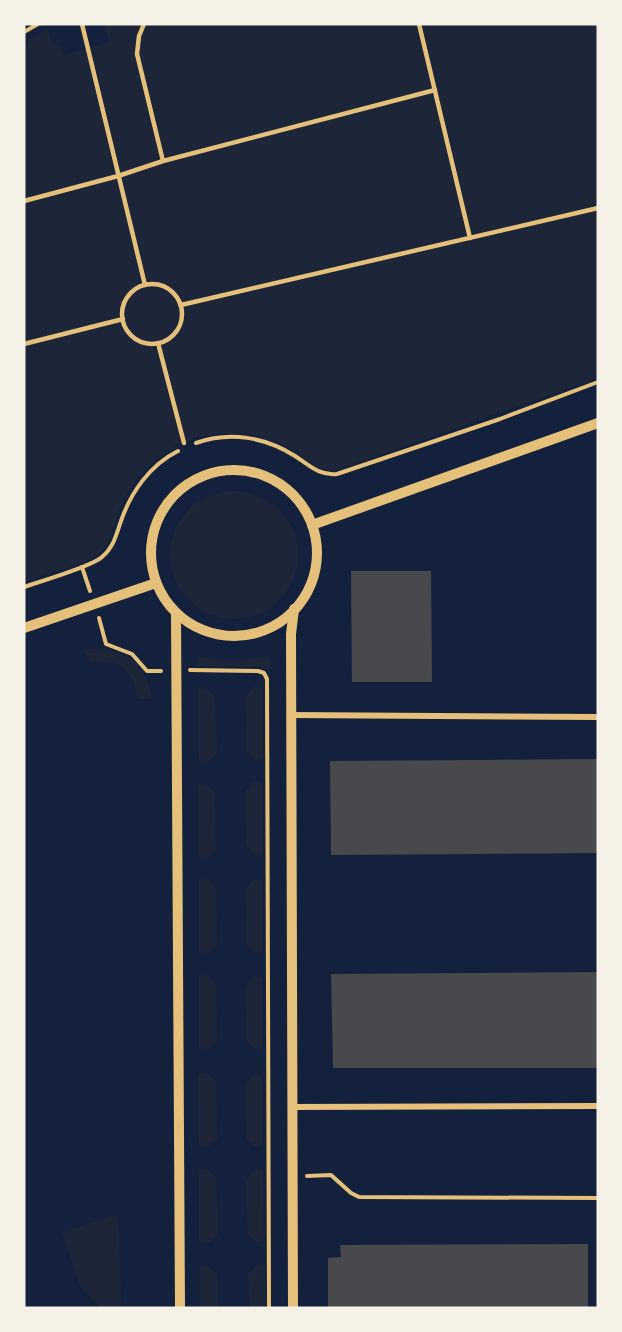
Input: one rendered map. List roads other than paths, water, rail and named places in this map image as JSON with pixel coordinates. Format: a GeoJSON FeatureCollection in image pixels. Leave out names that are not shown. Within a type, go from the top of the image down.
{"type":"FeatureCollection","features":[{"type":"Feature","properties":{"kind":"street"},"geometry":{"type":"LineString","coordinates":[[312,525],[598,423]]}},
{"type":"Feature","properties":{"kind":"street"},"geometry":{"type":"LineString","coordinates":[[233,469],[258,473],[281,484],[300,502],[312,525],[317,558],[306,594],[284,620],[255,635],[236,637],[210,634],[197,629],[176,615],[166,604],[156,583],[151,564],[151,550],[156,526],[167,503],[185,485],[208,473],[233,469]]}},
{"type":"Feature","properties":{"kind":"street"},"geometry":{"type":"LineString","coordinates":[[24,628],[156,583]]}},
{"type":"Feature","properties":{"kind":"street"},"geometry":{"type":"LineString","coordinates":[[293,1308],[291,634],[294,609]]}},
{"type":"Feature","properties":{"kind":"street"},"geometry":{"type":"LineString","coordinates":[[176,615],[180,1308]]}},
{"type":"Feature","properties":{"kind":"street"},"geometry":{"type":"LineString","coordinates":[[291,716],[598,717]]}},
{"type":"Feature","properties":{"kind":"street"},"geometry":{"type":"LineString","coordinates":[[291,1107],[598,1106]]}},
{"type":"Feature","properties":{"kind":"lane"},"geometry":{"type":"LineString","coordinates":[[82,24],[145,285]]}},
{"type":"Feature","properties":{"kind":"lane"},"geometry":{"type":"LineString","coordinates":[[144,24],[139,36],[137,54],[163,161]]}},
{"type":"Feature","properties":{"kind":"lane"},"geometry":{"type":"LineString","coordinates":[[419,24],[470,238]]}},
{"type":"Feature","properties":{"kind":"lane"},"geometry":{"type":"LineString","coordinates":[[24,201],[118,176],[163,161],[435,90]]}},
{"type":"Feature","properties":{"kind":"lane"},"geometry":{"type":"LineString","coordinates":[[181,305],[598,208]]}},
{"type":"Feature","properties":{"kind":"lane"},"geometry":{"type":"LineString","coordinates":[[155,284],[166,287],[176,295],[181,305],[182,317],[178,329],[171,338],[158,343],[148,344],[137,339],[129,332],[123,319],[126,299],[134,290],[145,285],[155,284]]}},
{"type":"Feature","properties":{"kind":"lane"},"geometry":{"type":"LineString","coordinates":[[24,344],[123,319]]}},
{"type":"Feature","properties":{"kind":"lane"},"geometry":{"type":"LineString","coordinates":[[158,343],[186,445]]}}]}
